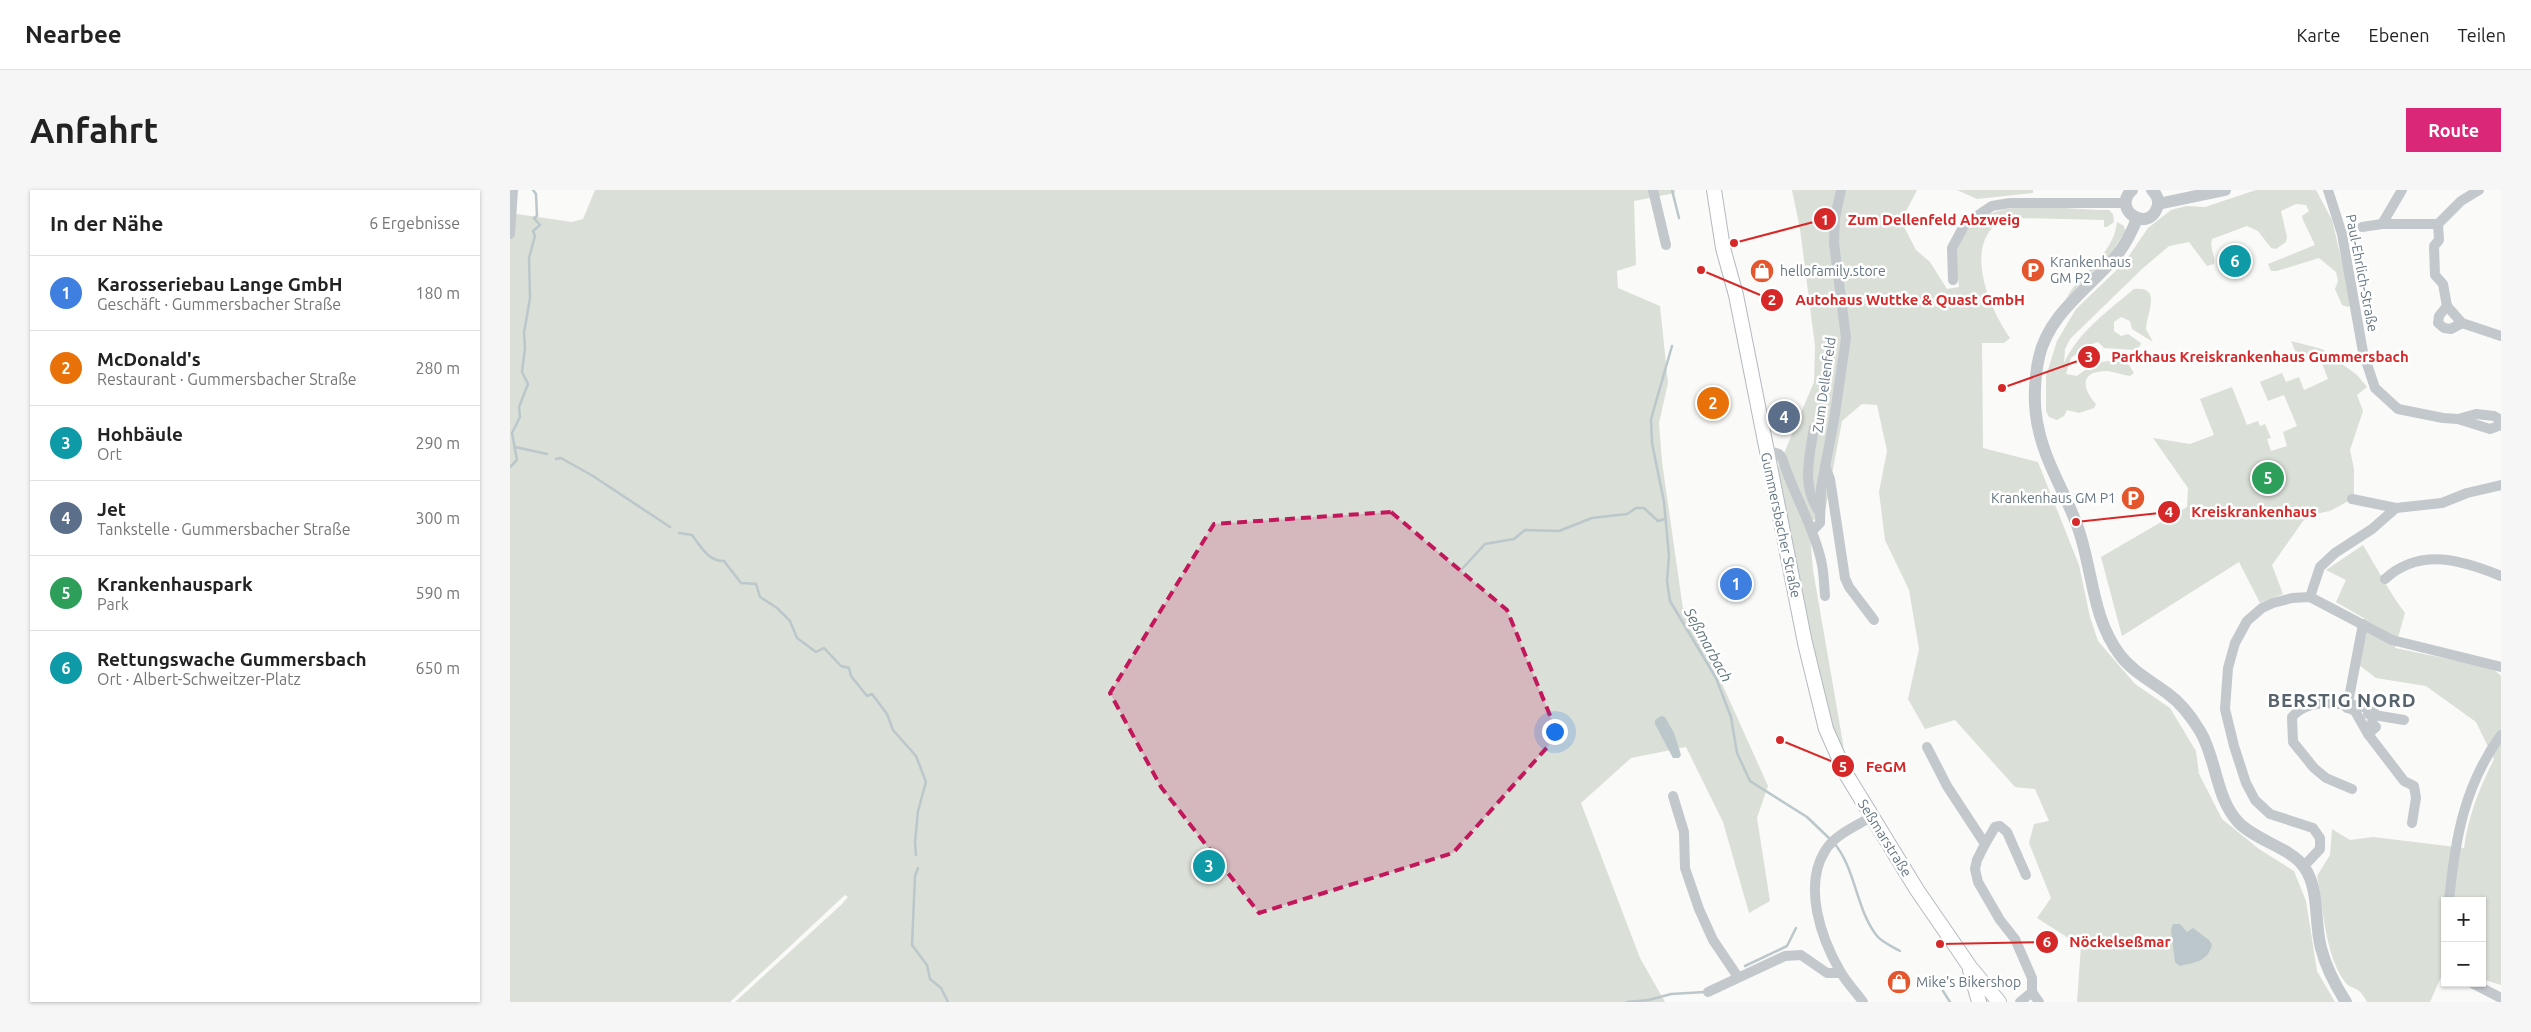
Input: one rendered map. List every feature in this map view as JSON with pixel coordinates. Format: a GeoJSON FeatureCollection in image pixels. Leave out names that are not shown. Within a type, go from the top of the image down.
{"type":"FeatureCollection","features":[{"type":"Feature","properties":{"kind":"main road","name":"Gummersbacher Straße"},"geometry":{"type":"LineString","coordinates":[[1714,190],[1807,655]]}},
{"type":"Feature","properties":{"kind":"main road","name":"Seßmarstraße"},"geometry":{"type":"LineString","coordinates":[[1807,655],[1826,729],[1846,774],[1871,817],[1970,967],[1999,1002]]}},
{"type":"Feature","properties":{"kind":"main road"},"geometry":{"type":"LineString","coordinates":[[1970,967],[1979,1002]]}},
{"type":"Feature","properties":{"kind":"street"},"geometry":{"type":"LineString","coordinates":[[510,234],[513,190]]}},
{"type":"Feature","properties":{"kind":"street"},"geometry":{"type":"LineString","coordinates":[[1653,190],[1666,245]]}},
{"type":"Feature","properties":{"kind":"street","name":"Zum Dellenfeld"},"geometry":{"type":"LineString","coordinates":[[1812,531],[1819,526],[1825,465],[1834,420],[1846,338],[1834,243],[1835,218],[1842,190]]}},
{"type":"Feature","properties":{"kind":"street"},"geometry":{"type":"LineString","coordinates":[[2132,190],[2126,197],[2125,204],[2128,213],[2137,219],[2149,218],[2156,212],[2156,197]]}},
{"type":"Feature","properties":{"kind":"street"},"geometry":{"type":"LineString","coordinates":[[2156,197],[2194,190]]}},
{"type":"Feature","properties":{"kind":"street"},"geometry":{"type":"LineString","coordinates":[[2156,197],[2225,190]]}},
{"type":"Feature","properties":{"kind":"street","name":"Paul-Ehrlich-Straße"},"geometry":{"type":"LineString","coordinates":[[2328,190],[2342,234],[2363,352],[2375,388],[2398,409],[2458,419],[2490,429],[2501,425]]}},
{"type":"Feature","properties":{"kind":"street"},"geometry":{"type":"LineString","coordinates":[[2382,224],[2402,190]]}},
{"type":"Feature","properties":{"kind":"street"},"geometry":{"type":"LineString","coordinates":[[2362,226],[2438,224],[2461,201],[2479,190]]}},
{"type":"Feature","properties":{"kind":"street"},"geometry":{"type":"LineString","coordinates":[[1953,280],[1952,248],[1965,224],[1992,206],[2010,203],[2125,204]]}},
{"type":"Feature","properties":{"kind":"street"},"geometry":{"type":"LineString","coordinates":[[2137,219],[2118,253],[2065,309],[2047,339],[2040,356],[2036,386],[2035,404],[2039,431],[2085,548],[2098,614],[2107,638],[2121,658],[2134,670],[2169,694],[2188,713],[2202,734],[2229,810],[2239,823],[2252,834],[2294,858],[2304,866],[2313,887],[2320,947],[2331,977],[2346,1002]]}},
{"type":"Feature","properties":{"kind":"street"},"geometry":{"type":"LineString","coordinates":[[2438,224],[2439,240],[2434,246],[2436,275],[2443,284],[2447,306],[2462,323],[2501,336]]}},
{"type":"Feature","properties":{"kind":"street"},"geometry":{"type":"LineString","coordinates":[[2447,306],[2439,316],[2438,323],[2444,328],[2451,330],[2462,323]]}},
{"type":"Feature","properties":{"kind":"street","name":"Paul-Ehrlich-Straße"},"geometry":{"type":"LineString","coordinates":[[2458,419],[2476,414],[2494,416],[2501,420]]}},
{"type":"Feature","properties":{"kind":"street","name":"Zum Dellenfeld"},"geometry":{"type":"LineString","coordinates":[[1814,428],[1807,484],[1814,505],[1820,513]]}},
{"type":"Feature","properties":{"kind":"street"},"geometry":{"type":"LineString","coordinates":[[1765,450],[1779,454],[1782,458],[1803,514],[1812,531],[1822,562],[1825,596]]}},
{"type":"Feature","properties":{"kind":"street","name":"Zum Dellenfeld"},"geometry":{"type":"LineString","coordinates":[[1825,465],[1830,479],[1845,578],[1849,587],[1874,620]]}},
{"type":"Feature","properties":{"kind":"street"},"geometry":{"type":"LineString","coordinates":[[2352,499],[2396,508],[2442,503],[2467,493],[2501,485]]}},
{"type":"Feature","properties":{"kind":"street"},"geometry":{"type":"LineString","coordinates":[[2310,597],[2320,567],[2335,553],[2372,529],[2396,508]]}},
{"type":"Feature","properties":{"kind":"street"},"geometry":{"type":"LineString","coordinates":[[2385,579],[2396,569],[2435,558],[2467,562],[2501,576]]}},
{"type":"Feature","properties":{"kind":"street"},"geometry":{"type":"LineString","coordinates":[[2304,866],[2320,849],[2320,838],[2313,828],[2270,814],[2255,800],[2246,784],[2224,709],[2228,668],[2235,643],[2247,620],[2262,608],[2273,603],[2292,598],[2310,597],[2392,640],[2501,667]]}},
{"type":"Feature","properties":{"kind":"street"},"geometry":{"type":"LineString","coordinates":[[2363,624],[2347,706],[2404,781],[2414,786],[2416,798],[2412,823]]}},
{"type":"Feature","properties":{"kind":"street"},"geometry":{"type":"LineString","coordinates":[[2352,789],[2326,778],[2314,768],[2293,742],[2292,717],[2296,712],[2322,702],[2368,708],[2368,711],[2374,712],[2372,723],[2376,727],[2368,734]]}},
{"type":"Feature","properties":{"kind":"street"},"geometry":{"type":"LineString","coordinates":[[2373,715],[2404,720]]}},
{"type":"Feature","properties":{"kind":"street"},"geometry":{"type":"LineString","coordinates":[[2450,897],[2460,819],[2484,758],[2501,735]]}},
{"type":"Feature","properties":{"kind":"street"},"geometry":{"type":"LineString","coordinates":[[1926,746],[1947,786],[1985,844]]}},
{"type":"Feature","properties":{"kind":"street"},"geometry":{"type":"LineString","coordinates":[[1673,796],[1684,832],[1685,868],[1699,909],[1714,940],[1738,976]]}},
{"type":"Feature","properties":{"kind":"street"},"geometry":{"type":"LineString","coordinates":[[1863,1002],[1841,973],[1821,924],[1815,890],[1815,871],[1825,849],[1840,836],[1871,817]]}},
{"type":"Feature","properties":{"kind":"street"},"geometry":{"type":"LineString","coordinates":[[2026,875],[2007,832],[2000,826],[1995,827],[1977,860],[1975,869],[1978,882],[2000,920],[2015,939],[2033,983],[2032,992],[2039,1002]]}},
{"type":"Feature","properties":{"kind":"street"},"geometry":{"type":"LineString","coordinates":[[1708,992],[1738,976],[1785,956],[1802,955],[1826,972],[1841,973]]}},
{"type":"Feature","properties":{"kind":"street"},"geometry":{"type":"LineString","coordinates":[[2480,987],[2501,998]]}},
{"type":"Feature","properties":{"kind":"street"},"geometry":{"type":"LineString","coordinates":[[2020,1002],[2032,992]]}},
{"type":"Feature","properties":{"kind":"highlighted area"},"geometry":{"type":"Polygon","coordinates":[[[1391,512],[1507,610],[1558,735],[1453,853],[1259,913],[1161,787],[1110,693],[1214,524],[1391,512]]]}},
{"type":"Feature","properties":{"kind":"shaded area"},"geometry":{"type":"Polygon","coordinates":[[[595,190],[1675,190],[1675,193],[1634,201],[1636,265],[1617,271],[1618,288],[1660,306],[1668,383],[1659,423],[1662,462],[1683,609],[1705,639],[1719,677],[1768,786],[1757,818],[1770,901],[1749,913],[1723,822],[1686,747],[1631,758],[1581,803],[1640,958],[1665,1002],[735,1002],[841,905],[848,897],[845,895],[730,1002],[510,1002],[510,213],[572,222],[583,219],[595,190]]]}},
{"type":"Feature","properties":{"kind":"shaded area"},"geometry":{"type":"Polygon","coordinates":[[[1792,190],[1917,190],[1901,221],[1916,250],[1930,262],[1947,289],[1959,287],[1956,258],[1959,242],[1971,226],[1986,215],[2005,209],[2025,207],[2109,210],[2113,214],[2114,222],[2107,227],[2104,227],[2104,220],[2017,218],[2017,225],[1995,225],[1986,236],[1982,250],[1984,282],[1995,313],[2010,338],[2004,343],[1982,343],[1983,448],[2038,462],[2079,565],[2090,617],[2098,641],[2135,684],[2170,708],[2196,751],[2199,774],[2222,819],[2259,849],[2294,871],[2306,901],[2317,971],[2335,1002],[2077,1002],[2081,946],[2037,918],[2051,898],[2029,843],[2034,824],[2049,821],[2035,789],[2015,787],[1955,720],[1925,729],[1908,699],[1919,649],[1909,590],[1885,540],[1879,492],[1887,451],[1877,405],[1862,404],[1842,421],[1825,512],[1809,523],[1813,570],[1845,755],[1828,717],[1777,470],[1814,382],[1815,346],[1800,229],[1792,190]]]}},
{"type":"Feature","properties":{"kind":"shaded area"},"geometry":{"type":"Polygon","coordinates":[[[1957,190],[2033,190],[2033,193],[1977,199],[1957,190]]]}},
{"type":"Feature","properties":{"kind":"shaded area"},"geometry":{"type":"Polygon","coordinates":[[[2256,190],[2316,190],[2332,220],[2352,304],[2348,307],[2342,305],[2335,289],[2338,281],[2336,272],[2319,258],[2277,271],[2271,271],[2268,264],[2315,245],[2302,216],[2309,211],[2306,205],[2296,204],[2281,211],[2287,237],[2286,242],[2276,249],[2271,248],[2258,231],[2247,226],[2212,239],[2214,264],[2207,266],[2189,242],[2169,246],[2142,269],[2070,339],[2065,349],[2064,363],[2078,341],[2095,322],[2134,289],[2143,289],[2151,296],[2146,329],[2153,342],[2132,329],[2130,321],[2121,317],[2114,322],[2114,331],[2121,336],[2128,334],[2141,343],[2140,346],[2135,350],[2104,348],[2098,342],[2089,345],[2071,358],[2066,374],[2077,376],[2095,364],[2107,361],[2121,362],[2129,365],[2134,373],[2130,376],[2107,371],[2092,374],[2088,377],[2086,387],[2096,404],[2094,408],[2079,413],[2067,410],[2064,416],[2057,420],[2049,417],[2046,411],[2046,376],[2057,341],[2076,309],[2124,263],[2148,228],[2171,210],[2186,206],[2205,207],[2256,190]]]}},
{"type":"Feature","properties":{"kind":"shaded area"},"geometry":{"type":"Polygon","coordinates":[[[2117,222],[2124,226],[2125,231],[2112,252],[2066,299],[2110,244],[2117,222]]]}},
{"type":"Feature","properties":{"kind":"shaded area"},"geometry":{"type":"Polygon","coordinates":[[[2291,341],[2322,349],[2357,375],[2367,387],[2357,395],[2363,411],[2350,450],[2354,469],[2354,498],[2330,511],[2320,513],[2303,521],[2272,565],[2283,594],[2260,603],[2239,562],[2122,636],[2101,557],[2187,507],[2188,488],[2153,438],[2190,444],[2214,435],[2200,399],[2232,387],[2247,425],[2258,421],[2260,426],[2265,424],[2271,438],[2267,439],[2271,451],[2287,446],[2283,432],[2297,426],[2284,395],[2268,401],[2260,382],[2282,373],[2286,382],[2299,377],[2304,390],[2328,379],[2318,353],[2299,360],[2291,341]]]}},
{"type":"Feature","properties":{"kind":"shaded area"},"geometry":{"type":"Polygon","coordinates":[[[2363,545],[2405,613],[2395,648],[2492,668],[2501,676],[2501,985],[2486,980],[2486,897],[2441,897],[2441,977],[2430,1002],[2367,1002],[2358,990],[2345,982],[2338,970],[2329,944],[2317,876],[2330,855],[2332,829],[2350,840],[2373,837],[2464,848],[2475,802],[2494,759],[2476,722],[2426,686],[2376,678],[2359,665],[2367,620],[2336,602],[2346,580],[2326,570],[2363,545]]]}},
{"type":"Feature","properties":{"kind":"shaded area"},"geometry":{"type":"Polygon","coordinates":[[[1661,716],[1665,717],[1674,733],[1681,755],[1679,758],[1673,758],[1655,724],[1655,720],[1661,716]]]}},
{"type":"Feature","properties":{"kind":"shaded area"},"geometry":{"type":"Polygon","coordinates":[[[2173,924],[2180,924],[2187,932],[2193,928],[2209,940],[2212,945],[2204,958],[2180,966],[2175,962],[2171,930],[2173,924]]]}},
{"type":"Feature","properties":{"kind":"waterway"},"geometry":{"type":"LineString","coordinates":[[510,467],[517,460],[512,433],[520,417],[519,407],[528,384],[522,372],[525,348],[524,333],[530,298],[529,258],[535,236],[533,231],[540,225],[534,218],[537,216],[536,194],[533,190]]}},
{"type":"Feature","properties":{"kind":"waterway","name":"Seßmarbach"},"geometry":{"type":"LineString","coordinates":[[1672,190],[1679,218]]}},
{"type":"Feature","properties":{"kind":"waterway","name":"Seßmarbach"},"geometry":{"type":"LineString","coordinates":[[1672,346],[1651,419],[1652,443],[1664,502],[1669,556],[1667,581],[1670,601],[1716,678],[1731,717],[1737,753],[1750,781],[1807,817],[1830,839]]}},
{"type":"Feature","properties":{"kind":"waterway"},"geometry":{"type":"LineString","coordinates":[[515,447],[547,454]]}},
{"type":"Feature","properties":{"kind":"waterway"},"geometry":{"type":"LineString","coordinates":[[556,459],[561,458],[593,476],[670,527]]}},
{"type":"Feature","properties":{"kind":"waterway"},"geometry":{"type":"LineString","coordinates":[[1461,570],[1485,544],[1514,539],[1525,530],[1559,531],[1592,518],[1627,514],[1636,508],[1644,508],[1658,521],[1665,519]]}},
{"type":"Feature","properties":{"kind":"waterway"},"geometry":{"type":"LineString","coordinates":[[679,533],[692,535],[709,556],[724,561],[741,583],[756,584],[760,597],[777,608],[790,621],[797,638],[816,652],[824,648],[841,666],[849,668],[851,676],[867,696],[872,694],[887,714],[893,730],[916,756],[926,782],[918,811],[915,842],[916,855]]}},
{"type":"Feature","properties":{"kind":"waterway","name":"Seßmarbach"},"geometry":{"type":"LineString","coordinates":[[1834,843],[1847,865],[1870,926],[1879,938],[1900,951]]}},
{"type":"Feature","properties":{"kind":"waterway"},"geometry":{"type":"LineString","coordinates":[[918,868],[915,876],[912,945],[927,965],[930,979],[941,988],[948,1002]]}},
{"type":"Feature","properties":{"kind":"waterway"},"geometry":{"type":"LineString","coordinates":[[1745,966],[1787,946],[1796,928]]}},
{"type":"Feature","properties":{"kind":"waterway","name":"Seßmarbach"},"geometry":{"type":"LineString","coordinates":[[1943,991],[1950,1002]]}},
{"type":"Feature","properties":{"kind":"waterway"},"geometry":{"type":"LineString","coordinates":[[1627,1002],[1649,1000],[1671,994],[1705,992]]}},
{"type":"Feature","properties":{"kind":"place","name":"Zum Dellenfeld Abzweig"},"geometry":{"type":"Point","coordinates":[1734,243]}},
{"type":"Feature","properties":{"kind":"place","name":"Rettungswache Gummersbach"},"geometry":{"type":"Point","coordinates":[2235,261]}},
{"type":"Feature","properties":{"kind":"place","name":"Autohaus Wuttke & Quast GmbH"},"geometry":{"type":"Point","coordinates":[1701,270]}},
{"type":"Feature","properties":{"kind":"place","name":"Krankenhaus GM P2"},"geometry":{"type":"Point","coordinates":[2033,270]}},
{"type":"Feature","properties":{"kind":"place","name":"hellofamily.store"},"geometry":{"type":"Point","coordinates":[1762,271]}},
{"type":"Feature","properties":{"kind":"place","name":"Parkhaus Kreiskrankenhaus Gummersbach"},"geometry":{"type":"Point","coordinates":[2002,388]}},
{"type":"Feature","properties":{"kind":"place","name":"McDonald's"},"geometry":{"type":"Point","coordinates":[1713,403]}},
{"type":"Feature","properties":{"kind":"place","name":"Jet"},"geometry":{"type":"Point","coordinates":[1784,417]}},
{"type":"Feature","properties":{"kind":"place","name":"Krankenhauspark"},"geometry":{"type":"Point","coordinates":[2268,478]}},
{"type":"Feature","properties":{"kind":"place","name":"Krankenhaus GM P1"},"geometry":{"type":"Point","coordinates":[2133,498]}},
{"type":"Feature","properties":{"kind":"place","name":"Kreiskrankenhaus"},"geometry":{"type":"Point","coordinates":[2076,522]}},
{"type":"Feature","properties":{"kind":"place","name":"Karosseriebau Lange GmbH"},"geometry":{"type":"Point","coordinates":[1736,584]}},
{"type":"Feature","properties":{"kind":"place","name":"FeGM"},"geometry":{"type":"Point","coordinates":[1780,740]}},
{"type":"Feature","properties":{"kind":"place","name":"Hohbäule"},"geometry":{"type":"Point","coordinates":[1209,866]}},
{"type":"Feature","properties":{"kind":"place","name":"Nöckelseßmar"},"geometry":{"type":"Point","coordinates":[1940,944]}},
{"type":"Feature","properties":{"kind":"place","name":"Mike's Bikershop"},"geometry":{"type":"Point","coordinates":[1899,982]}},
{"type":"Feature","properties":{"kind":"district","name":"BERSTIG NORD"},"geometry":{"type":"Point","coordinates":[2342,700]}}]}
